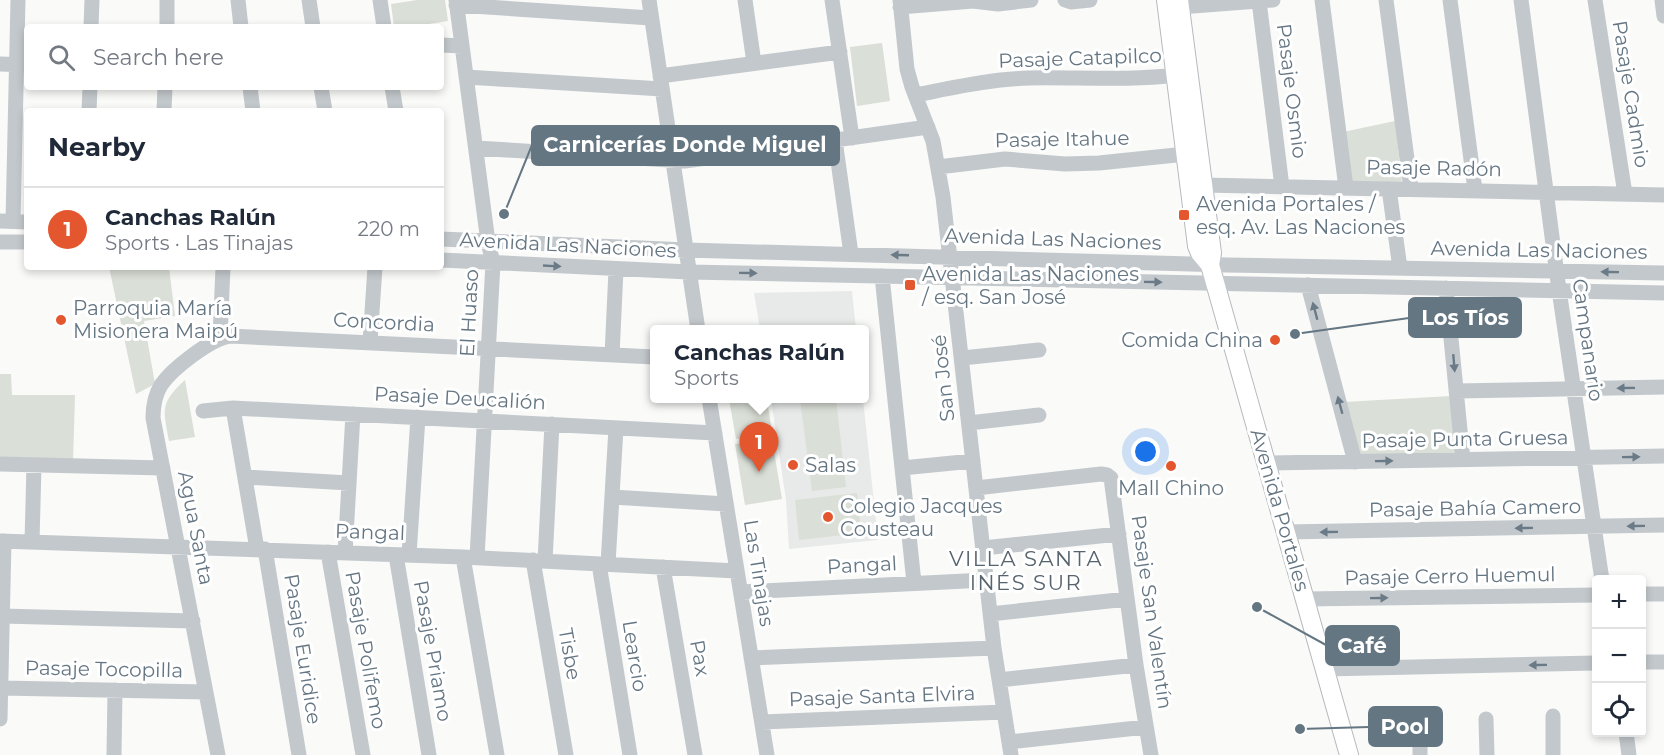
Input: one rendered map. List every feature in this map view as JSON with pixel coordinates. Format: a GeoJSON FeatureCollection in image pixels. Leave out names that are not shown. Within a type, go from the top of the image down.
{"type":"FeatureCollection","features":[{"type":"Feature","properties":{"kind":"main road","name":"Avenida Portales"},"geometry":{"type":"LineString","coordinates":[[1175,2],[1176,75],[1197,246],[1210,265]]}},
{"type":"Feature","properties":{"kind":"main road","name":"Avenida Portales"},"geometry":{"type":"LineString","coordinates":[[1175,2],[1203,185],[1212,253],[1210,265],[1349,755]]}},
{"type":"Feature","properties":{"kind":"street"},"geometry":{"type":"LineString","coordinates":[[13,221],[22,65],[18,0]]}},
{"type":"Feature","properties":{"kind":"street"},"geometry":{"type":"LineString","coordinates":[[91,24],[92,0]]}},
{"type":"Feature","properties":{"kind":"street"},"geometry":{"type":"LineString","coordinates":[[167,0],[167,24]]}},
{"type":"Feature","properties":{"kind":"street"},"geometry":{"type":"LineString","coordinates":[[238,0],[242,24]]}},
{"type":"Feature","properties":{"kind":"street"},"geometry":{"type":"LineString","coordinates":[[309,0],[313,24]]}},
{"type":"Feature","properties":{"kind":"street"},"geometry":{"type":"LineString","coordinates":[[380,0],[384,24]]}},
{"type":"Feature","properties":{"kind":"street"},"geometry":{"type":"LineString","coordinates":[[649,0],[697,325]]}},
{"type":"Feature","properties":{"kind":"street"},"geometry":{"type":"LineString","coordinates":[[745,0],[754,63]]}},
{"type":"Feature","properties":{"kind":"street"},"geometry":{"type":"LineString","coordinates":[[832,0],[852,138]]}},
{"type":"Feature","properties":{"kind":"street"},"geometry":{"type":"LineString","coordinates":[[900,4],[987,1],[998,4],[1031,0]]}},
{"type":"Feature","properties":{"kind":"street"},"geometry":{"type":"LineString","coordinates":[[1065,0],[1071,2],[1090,0]]}},
{"type":"Feature","properties":{"kind":"street"},"geometry":{"type":"LineString","coordinates":[[1322,0],[1346,188]]}},
{"type":"Feature","properties":{"kind":"street"},"geometry":{"type":"LineString","coordinates":[[1386,0],[1411,189]]}},
{"type":"Feature","properties":{"kind":"street"},"geometry":{"type":"LineString","coordinates":[[1450,0],[1475,190]]}},
{"type":"Feature","properties":{"kind":"street","name":"Campanario"},"geometry":{"type":"LineString","coordinates":[[1521,0],[1556,272],[1601,575]]}},
{"type":"Feature","properties":{"kind":"street","name":"Pasaje Cadmio"},"geometry":{"type":"LineString","coordinates":[[1595,0],[1624,194]]}},
{"type":"Feature","properties":{"kind":"street"},"geometry":{"type":"LineString","coordinates":[[1662,0],[1664,16]]}},
{"type":"Feature","properties":{"kind":"street"},"geometry":{"type":"LineString","coordinates":[[1175,2],[1266,1]]}},
{"type":"Feature","properties":{"kind":"street","name":"Pasaje Osmio"},"geometry":{"type":"LineString","coordinates":[[1266,1],[1282,187]]}},
{"type":"Feature","properties":{"kind":"street"},"geometry":{"type":"LineString","coordinates":[[456,3],[651,18]]}},
{"type":"Feature","properties":{"kind":"street","name":"El Huaso"},"geometry":{"type":"LineString","coordinates":[[456,3],[488,242],[493,263],[485,421],[470,557],[497,755]]}},
{"type":"Feature","properties":{"kind":"street","name":"San José"},"geometry":{"type":"LineString","coordinates":[[900,4],[907,69],[928,127],[938,167],[951,257],[994,648],[1010,749]]}},
{"type":"Feature","properties":{"kind":"street"},"geometry":{"type":"LineString","coordinates":[[444,45],[462,46]]}},
{"type":"Feature","properties":{"kind":"street"},"geometry":{"type":"LineString","coordinates":[[466,77],[661,83],[754,63],[840,52]]}},
{"type":"Feature","properties":{"kind":"street"},"geometry":{"type":"LineString","coordinates":[[0,64],[22,65]]}},
{"type":"Feature","properties":{"kind":"street","name":"Pasaje Catapilco"},"geometry":{"type":"LineString","coordinates":[[915,95],[1020,79],[1130,80],[1176,75]]}},
{"type":"Feature","properties":{"kind":"street"},"geometry":{"type":"LineString","coordinates":[[89,108],[90,90]]}},
{"type":"Feature","properties":{"kind":"street"},"geometry":{"type":"LineString","coordinates":[[165,90],[165,108]]}},
{"type":"Feature","properties":{"kind":"street"},"geometry":{"type":"LineString","coordinates":[[250,90],[253,108]]}},
{"type":"Feature","properties":{"kind":"street"},"geometry":{"type":"LineString","coordinates":[[322,90],[324,108]]}},
{"type":"Feature","properties":{"kind":"street"},"geometry":{"type":"LineString","coordinates":[[392,90],[396,108]]}},
{"type":"Feature","properties":{"kind":"street"},"geometry":{"type":"LineString","coordinates":[[476,148],[673,162],[928,127]]}},
{"type":"Feature","properties":{"kind":"street"},"geometry":{"type":"LineString","coordinates":[[835,140],[851,254]]}},
{"type":"Feature","properties":{"kind":"street","name":"Pasaje Itahue"},"geometry":{"type":"LineString","coordinates":[[938,167],[1005,159],[1065,164],[1099,163],[1186,154]]}},
{"type":"Feature","properties":{"kind":"street","name":"Pasaje Radón"},"geometry":{"type":"LineString","coordinates":[[1203,185],[1664,195]]}},
{"type":"Feature","properties":{"kind":"street"},"geometry":{"type":"LineString","coordinates":[[1389,189],[1400,268]]}},
{"type":"Feature","properties":{"kind":"street","name":"Avenida Las Naciones"},"geometry":{"type":"LineString","coordinates":[[444,239],[686,250],[1210,265],[1664,273]]}},
{"type":"Feature","properties":{"kind":"street"},"geometry":{"type":"LineString","coordinates":[[0,242],[24,242]]}},
{"type":"Feature","properties":{"kind":"street","name":"Avenida Las Naciones"},"geometry":{"type":"LineString","coordinates":[[444,260],[690,272],[1664,293]]}},
{"type":"Feature","properties":{"kind":"street"},"geometry":{"type":"LineString","coordinates":[[1433,269],[1440,288],[1456,391],[1463,460]]}},
{"type":"Feature","properties":{"kind":"street"},"geometry":{"type":"LineString","coordinates":[[220,338],[223,270]]}},
{"type":"Feature","properties":{"kind":"street"},"geometry":{"type":"LineString","coordinates":[[370,342],[375,270]]}},
{"type":"Feature","properties":{"kind":"street"},"geometry":{"type":"LineString","coordinates":[[612,355],[616,270]]}},
{"type":"Feature","properties":{"kind":"street"},"geometry":{"type":"LineString","coordinates":[[882,276],[914,584]]}},
{"type":"Feature","properties":{"kind":"street"},"geometry":{"type":"LineString","coordinates":[[1308,285],[1355,462]]}},
{"type":"Feature","properties":{"kind":"street","name":"Concordia"},"geometry":{"type":"LineString","coordinates":[[220,338],[237,336],[650,357]]}},
{"type":"Feature","properties":{"kind":"street","name":"Agua Santa"},"geometry":{"type":"LineString","coordinates":[[218,755],[153,418],[158,390],[171,374],[212,341],[220,338]]}},
{"type":"Feature","properties":{"kind":"street"},"geometry":{"type":"LineString","coordinates":[[962,358],[1039,350]]}},
{"type":"Feature","properties":{"kind":"street"},"geometry":{"type":"LineString","coordinates":[[1456,391],[1664,387]]}},
{"type":"Feature","properties":{"kind":"street","name":"Las Tinajas"},"geometry":{"type":"LineString","coordinates":[[710,403],[767,755]]}},
{"type":"Feature","properties":{"kind":"street","name":"Pasaje Deucalión"},"geometry":{"type":"LineString","coordinates":[[203,411],[233,408],[715,433]]}},
{"type":"Feature","properties":{"kind":"street","name":"Pasaje Euridice"},"geometry":{"type":"LineString","coordinates":[[233,408],[299,755]]}},
{"type":"Feature","properties":{"kind":"street","name":"Pasaje Polifemo"},"geometry":{"type":"LineString","coordinates":[[345,553],[353,414]]}},
{"type":"Feature","properties":{"kind":"street"},"geometry":{"type":"LineString","coordinates":[[969,423],[1040,415]]}},
{"type":"Feature","properties":{"kind":"street","name":"Pasaje Priamo"},"geometry":{"type":"LineString","coordinates":[[418,417],[402,555],[429,755]]}},
{"type":"Feature","properties":{"kind":"street","name":"Tisbe"},"geometry":{"type":"LineString","coordinates":[[552,424],[539,561],[566,755]]}},
{"type":"Feature","properties":{"kind":"street","name":"Learcio"},"geometry":{"type":"LineString","coordinates":[[616,428],[612,497],[604,564],[630,755]]}},
{"type":"Feature","properties":{"kind":"street","name":"Pasaje Punta Gruesa"},"geometry":{"type":"LineString","coordinates":[[1266,464],[1664,456]]}},
{"type":"Feature","properties":{"kind":"street"},"geometry":{"type":"LineString","coordinates":[[902,468],[973,460]]}},
{"type":"Feature","properties":{"kind":"street"},"geometry":{"type":"LineString","coordinates":[[0,464],[163,468]]}},
{"type":"Feature","properties":{"kind":"street"},"geometry":{"type":"LineString","coordinates":[[32,542],[34,465]]}},
{"type":"Feature","properties":{"kind":"street","name":"Pasaje San Valentín"},"geometry":{"type":"LineString","coordinates":[[976,488],[1101,474],[1109,476],[1113,481],[1136,665],[1151,755]]}},
{"type":"Feature","properties":{"kind":"street"},"geometry":{"type":"LineString","coordinates":[[245,477],[349,483]]}},
{"type":"Feature","properties":{"kind":"street"},"geometry":{"type":"LineString","coordinates":[[612,497],[726,504]]}},
{"type":"Feature","properties":{"kind":"street","name":"Pasaje Bahía Camero"},"geometry":{"type":"LineString","coordinates":[[1286,532],[1664,525]]}},
{"type":"Feature","properties":{"kind":"street"},"geometry":{"type":"LineString","coordinates":[[983,548],[1119,534]]}},
{"type":"Feature","properties":{"kind":"street"},"geometry":{"type":"LineString","coordinates":[[0,719],[2,541]]}},
{"type":"Feature","properties":{"kind":"street","name":"Pangal"},"geometry":{"type":"LineString","coordinates":[[2,541],[470,557],[737,571]]}},
{"type":"Feature","properties":{"kind":"street","name":"Pasaje Polifemo"},"geometry":{"type":"LineString","coordinates":[[328,552],[363,755]]}},
{"type":"Feature","properties":{"kind":"street","name":"Pax"},"geometry":{"type":"LineString","coordinates":[[663,567],[695,755]]}},
{"type":"Feature","properties":{"kind":"street","name":"Pangal"},"geometry":{"type":"LineString","coordinates":[[741,592],[986,580]]}},
{"type":"Feature","properties":{"kind":"street"},"geometry":{"type":"LineString","coordinates":[[1646,594],[1664,594]]}},
{"type":"Feature","properties":{"kind":"street","name":"Pasaje Cerro Huemul"},"geometry":{"type":"LineString","coordinates":[[1305,599],[1592,595]]}},
{"type":"Feature","properties":{"kind":"street"},"geometry":{"type":"LineString","coordinates":[[990,614],[1127,599]]}},
{"type":"Feature","properties":{"kind":"street"},"geometry":{"type":"LineString","coordinates":[[2,616],[193,621]]}},
{"type":"Feature","properties":{"kind":"street"},"geometry":{"type":"LineString","coordinates":[[751,658],[994,648]]}},
{"type":"Feature","properties":{"kind":"street"},"geometry":{"type":"LineString","coordinates":[[1646,662],[1664,662]]}},
{"type":"Feature","properties":{"kind":"street"},"geometry":{"type":"LineString","coordinates":[[1325,669],[1592,663]]}},
{"type":"Feature","properties":{"kind":"street","name":"Pasaje Santa Elvira"},"geometry":{"type":"LineString","coordinates":[[999,680],[1136,665]]}},
{"type":"Feature","properties":{"kind":"street","name":"Pasaje Tocopilla"},"geometry":{"type":"LineString","coordinates":[[1,687],[206,692]]}},
{"type":"Feature","properties":{"kind":"street"},"geometry":{"type":"LineString","coordinates":[[114,755],[115,690]]}},
{"type":"Feature","properties":{"kind":"street","name":"Pasaje Santa Elvira"},"geometry":{"type":"LineString","coordinates":[[762,722],[1004,712]]}},
{"type":"Feature","properties":{"kind":"street"},"geometry":{"type":"LineString","coordinates":[[1553,716],[1553,755]]}},
{"type":"Feature","properties":{"kind":"street"},"geometry":{"type":"LineString","coordinates":[[1420,719],[1420,755]]}},
{"type":"Feature","properties":{"kind":"street"},"geometry":{"type":"LineString","coordinates":[[1486,719],[1487,755]]}},
{"type":"Feature","properties":{"kind":"street"},"geometry":{"type":"LineString","coordinates":[[1010,749],[1146,727]]}},
{"type":"Feature","properties":{"kind":"street"},"geometry":{"type":"LineString","coordinates":[[1627,737],[1629,755]]}},
{"type":"Feature","properties":{"kind":"shaded area"},"geometry":{"type":"Polygon","coordinates":[[[417,0],[445,0],[448,21],[428,24],[394,24],[391,4],[417,0]]]}},
{"type":"Feature","properties":{"kind":"shaded area"},"geometry":{"type":"Polygon","coordinates":[[[882,43],[890,101],[857,106],[850,47],[882,43]]]}},
{"type":"Feature","properties":{"kind":"shaded area"},"geometry":{"type":"Polygon","coordinates":[[[1395,121],[1402,184],[1351,185],[1343,132],[1395,121]]]}},
{"type":"Feature","properties":{"kind":"shaded area"},"geometry":{"type":"Polygon","coordinates":[[[110,270],[169,270],[175,316],[144,321],[155,384],[136,394],[110,270]]]}},
{"type":"Feature","properties":{"kind":"shaded area"},"geometry":{"type":"Polygon","coordinates":[[[852,291],[856,325],[759,325],[754,293],[852,291]]]}},
{"type":"Feature","properties":{"kind":"shaded area"},"geometry":{"type":"Polygon","coordinates":[[[0,374],[11,374],[12,395],[75,395],[73,461],[0,459],[0,374]]]}},
{"type":"Feature","properties":{"kind":"shaded area"},"geometry":{"type":"Polygon","coordinates":[[[185,380],[195,437],[169,441],[165,407],[171,395],[185,380]]]}},
{"type":"Feature","properties":{"kind":"shaded area"},"geometry":{"type":"Polygon","coordinates":[[[1451,396],[1458,457],[1358,459],[1344,402],[1451,396]]]}},
{"type":"Feature","properties":{"kind":"shaded area"},"geometry":{"type":"Polygon","coordinates":[[[730,403],[768,403],[772,433],[736,439],[730,403]]]}},
{"type":"Feature","properties":{"kind":"shaded area","name":"Colegio Jacques Cousteau"},"geometry":{"type":"Polygon","coordinates":[[[772,403],[863,403],[878,540],[789,549],[786,500],[772,403]]]}},
{"type":"Feature","properties":{"kind":"shaded area"},"geometry":{"type":"Polygon","coordinates":[[[801,403],[836,403],[846,487],[812,491],[801,403]]]}},
{"type":"Feature","properties":{"kind":"shaded area"},"geometry":{"type":"Polygon","coordinates":[[[772,439],[782,499],[745,505],[735,444],[772,439]]]}},
{"type":"Feature","properties":{"kind":"shaded area","name":"Colegio Jacques Cousteau"},"geometry":{"type":"Polygon","coordinates":[[[857,493],[861,533],[799,540],[795,500],[857,493]]]}},
{"type":"Feature","properties":{"kind":"place","name":"Carnicerías Donde Miguel"},"geometry":{"type":"Point","coordinates":[504,214]}},
{"type":"Feature","properties":{"kind":"place","name":"Avenida Portales / esq. Av. Las Naciones"},"geometry":{"type":"Point","coordinates":[1184,215]}},
{"type":"Feature","properties":{"kind":"place","name":"Avenida Las Naciones / esq. San José"},"geometry":{"type":"Point","coordinates":[910,285]}},
{"type":"Feature","properties":{"kind":"place","name":"Parroquia María Misionera Maipú"},"geometry":{"type":"Point","coordinates":[61,320]}},
{"type":"Feature","properties":{"kind":"place","name":"Los Tíos"},"geometry":{"type":"Point","coordinates":[1295,334]}},
{"type":"Feature","properties":{"kind":"place","name":"Comida China"},"geometry":{"type":"Point","coordinates":[1275,340]}},
{"type":"Feature","properties":{"kind":"place","name":"Salas"},"geometry":{"type":"Point","coordinates":[793,465]}},
{"type":"Feature","properties":{"kind":"place","name":"Mall Chino"},"geometry":{"type":"Point","coordinates":[1171,466]}},
{"type":"Feature","properties":{"kind":"place","name":"Canchas Ralún"},"geometry":{"type":"Point","coordinates":[759,472]}},
{"type":"Feature","properties":{"kind":"place","name":"Colegio Jacques Cousteau"},"geometry":{"type":"Point","coordinates":[828,517]}},
{"type":"Feature","properties":{"kind":"place","name":"Café"},"geometry":{"type":"Point","coordinates":[1257,607]}},
{"type":"Feature","properties":{"kind":"place","name":"Pool"},"geometry":{"type":"Point","coordinates":[1300,729]}},
{"type":"Feature","properties":{"kind":"district","name":"VILLA SANTA INÉS SUR"},"geometry":{"type":"Point","coordinates":[1026,571]}}]}
